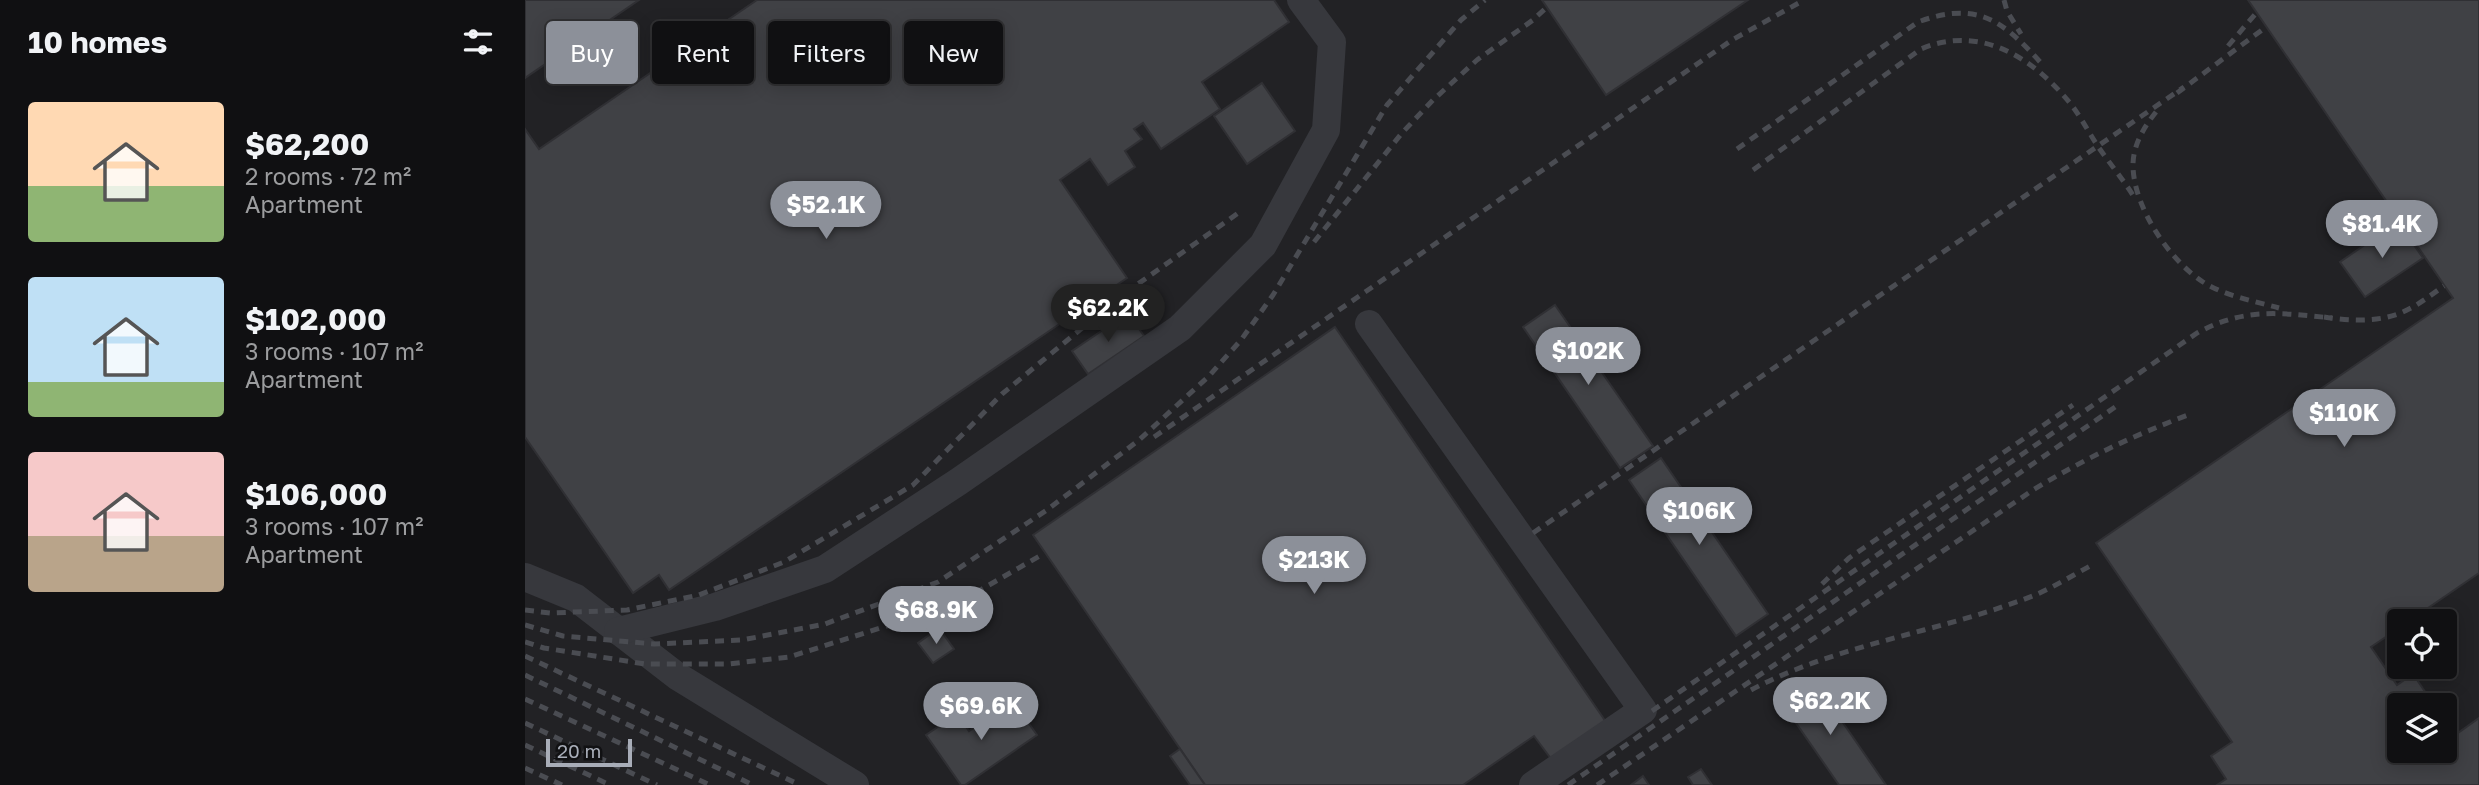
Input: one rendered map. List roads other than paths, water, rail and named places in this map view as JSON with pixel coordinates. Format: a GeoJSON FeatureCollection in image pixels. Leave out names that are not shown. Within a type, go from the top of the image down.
{"type":"FeatureCollection","features":[{"type":"Feature","properties":{"kind":"lane"},"geometry":{"type":"LineString","coordinates":[[618,631],[715,607],[825,569],[958,482],[1180,328],[1263,245],[1326,130],[1332,42],[1318,12],[1301,0]]}},
{"type":"Feature","properties":{"kind":"lane"},"geometry":{"type":"LineString","coordinates":[[1369,324],[1643,710],[1533,785]]}},
{"type":"Feature","properties":{"kind":"lane"},"geometry":{"type":"LineString","coordinates":[[525,577],[576,598],[677,676],[855,785]]}},
{"type":"Feature","properties":{"kind":"railway"},"geometry":{"type":"LineString","coordinates":[[525,625],[563,636],[654,644],[742,640],[825,624],[938,582],[1047,510],[1139,440],[1209,376],[1241,340],[1273,295],[1387,105],[1461,20],[1485,0]]}},
{"type":"Feature","properties":{"kind":"railway"},"geometry":{"type":"LineString","coordinates":[[1154,437],[1732,40],[1804,0]]}},
{"type":"Feature","properties":{"kind":"railway"},"geometry":{"type":"LineString","coordinates":[[2004,0],[2007,11],[2021,34]]}},
{"type":"Feature","properties":{"kind":"railway"},"geometry":{"type":"LineString","coordinates":[[1314,242],[1402,133],[1433,100],[1477,60],[1547,7]]}},
{"type":"Feature","properties":{"kind":"railway"},"geometry":{"type":"LineString","coordinates":[[2228,46],[2257,12]]}},
{"type":"Feature","properties":{"kind":"railway"},"geometry":{"type":"LineString","coordinates":[[1737,149],[1918,22],[1939,16],[1957,13],[1988,19],[2015,36],[2042,64]]}},
{"type":"Feature","properties":{"kind":"railway"},"geometry":{"type":"LineString","coordinates":[[2177,93],[2266,27]]}},
{"type":"Feature","properties":{"kind":"railway"},"geometry":{"type":"LineString","coordinates":[[1753,170],[1921,49],[1943,42],[1964,40],[2003,49],[2022,59],[2055,86],[2074,108],[2136,200]]}},
{"type":"Feature","properties":{"kind":"railway"},"geometry":{"type":"LineString","coordinates":[[1533,533],[2184,87]]}},
{"type":"Feature","properties":{"kind":"railway"},"geometry":{"type":"LineString","coordinates":[[2156,112],[2140,137],[2133,165],[2139,197],[2155,231],[2178,260],[2203,282],[2230,295],[2279,308]]}},
{"type":"Feature","properties":{"kind":"railway"},"geometry":{"type":"LineString","coordinates":[[525,610],[550,613],[627,610],[699,595],[784,562],[913,485],[1002,394],[1121,296],[1241,211]]}},
{"type":"Feature","properties":{"kind":"railway"},"geometry":{"type":"LineString","coordinates":[[2324,317],[2355,320],[2387,317],[2412,308],[2444,286]]}},
{"type":"Feature","properties":{"kind":"railway"},"geometry":{"type":"LineString","coordinates":[[1652,711],[2197,333],[2231,319],[2263,314],[2332,318]]}},
{"type":"Feature","properties":{"kind":"railway"},"geometry":{"type":"LineString","coordinates":[[1822,584],[1849,558],[2073,405]]}},
{"type":"Feature","properties":{"kind":"railway"},"geometry":{"type":"LineString","coordinates":[[1568,785],[2118,405]]}},
{"type":"Feature","properties":{"kind":"railway"},"geometry":{"type":"LineString","coordinates":[[1597,785],[2033,490],[2109,449],[2188,415]]}},
{"type":"Feature","properties":{"kind":"railway"},"geometry":{"type":"LineString","coordinates":[[525,642],[544,648],[645,664],[728,664],[789,657],[956,604],[1043,554]]}},
{"type":"Feature","properties":{"kind":"railway"},"geometry":{"type":"LineString","coordinates":[[1751,690],[1785,674],[1855,649],[2000,608],[2035,595],[2092,565]]}},
{"type":"Feature","properties":{"kind":"railway"},"geometry":{"type":"LineString","coordinates":[[525,656],[800,785]]}},
{"type":"Feature","properties":{"kind":"railway"},"geometry":{"type":"LineString","coordinates":[[525,675],[753,785]]}},
{"type":"Feature","properties":{"kind":"railway"},"geometry":{"type":"LineString","coordinates":[[525,699],[710,785]]}},
{"type":"Feature","properties":{"kind":"railway"},"geometry":{"type":"LineString","coordinates":[[525,723],[657,785]]}},
{"type":"Feature","properties":{"kind":"railway"},"geometry":{"type":"LineString","coordinates":[[525,745],[610,785]]}},
{"type":"Feature","properties":{"kind":"railway"},"geometry":{"type":"LineString","coordinates":[[525,768],[562,785]]}}]}
